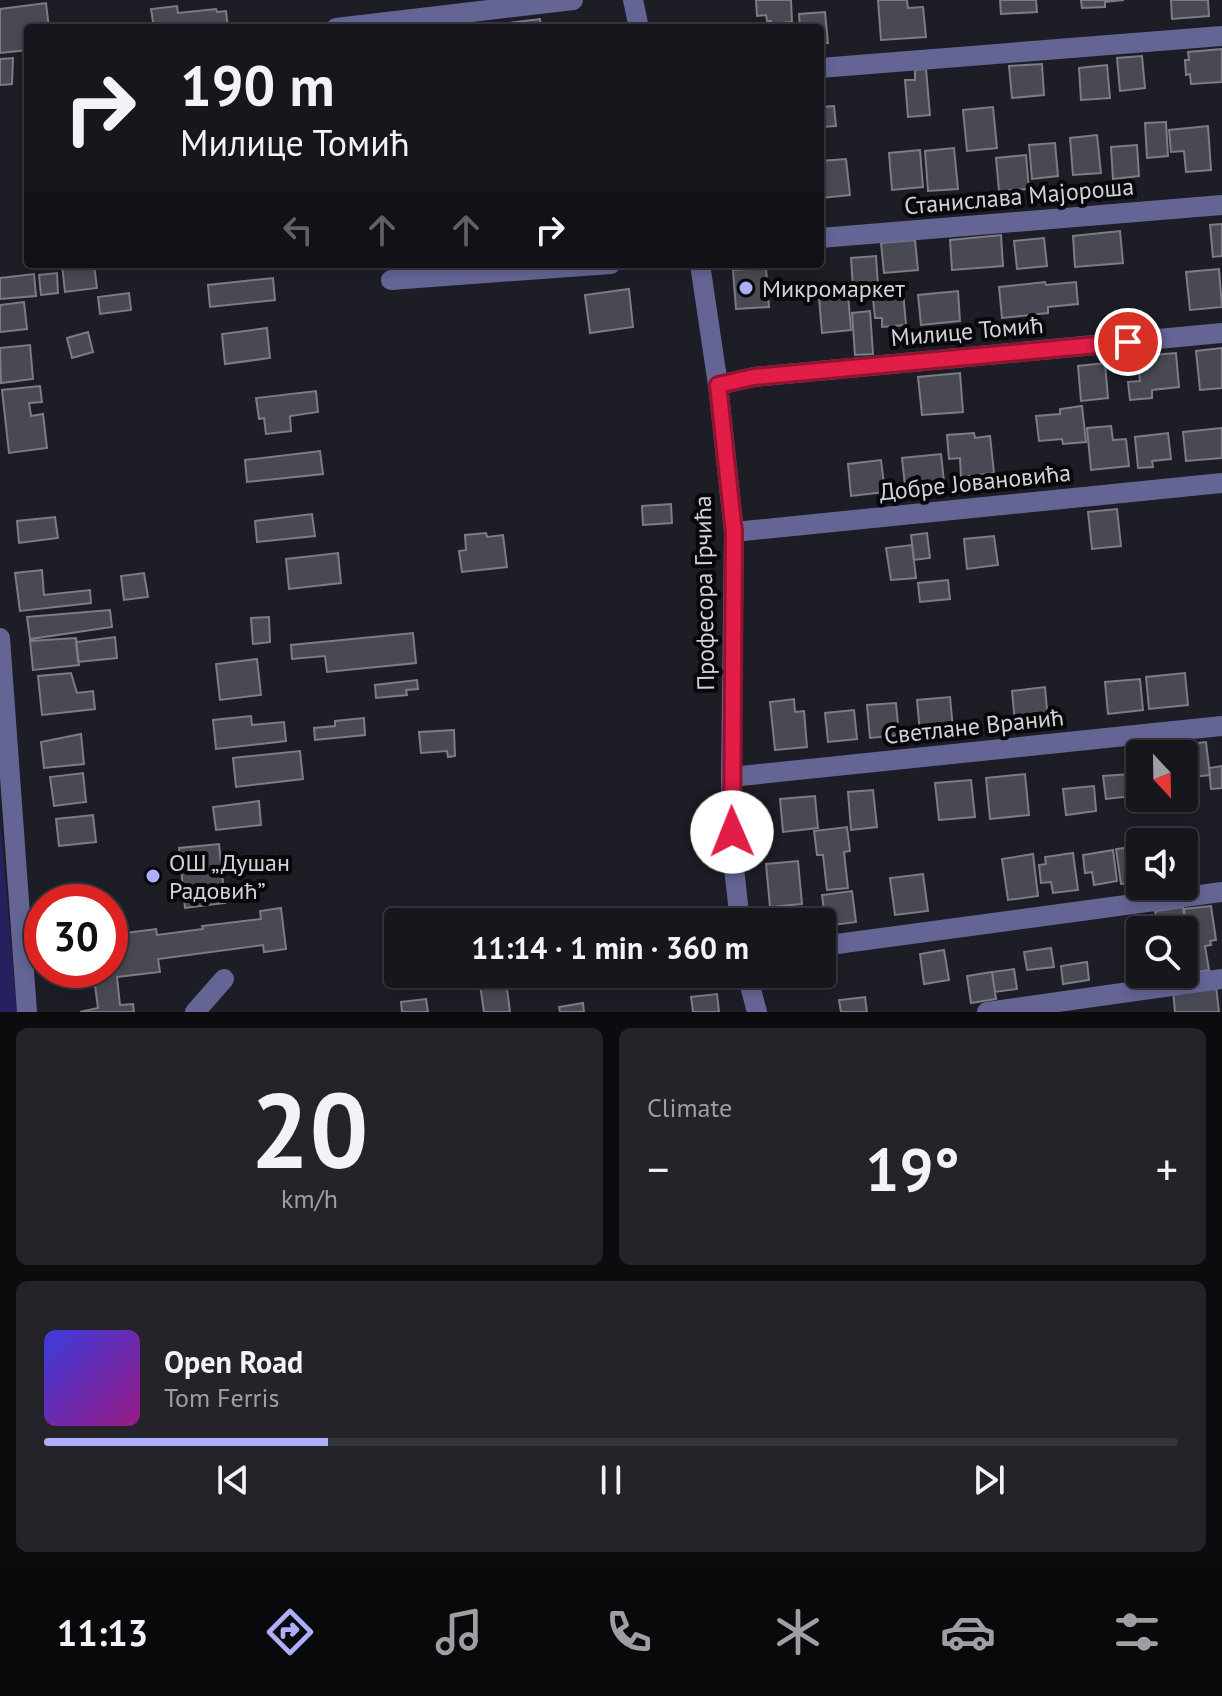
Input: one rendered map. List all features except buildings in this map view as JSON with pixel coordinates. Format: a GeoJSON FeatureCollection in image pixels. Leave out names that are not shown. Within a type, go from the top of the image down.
{"type":"FeatureCollection","features":[{"type":"Feature","properties":{"kind":"street"},"geometry":{"type":"LineString","coordinates":[[370,24],[573,0]]}},
{"type":"Feature","properties":{"kind":"street"},"geometry":{"type":"LineString","coordinates":[[633,0],[638,24]]}},
{"type":"Feature","properties":{"kind":"street"},"geometry":{"type":"LineString","coordinates":[[824,68],[1222,36]]}},
{"type":"Feature","properties":{"kind":"street","name":"Станислава Мајороша"},"geometry":{"type":"LineString","coordinates":[[824,238],[1222,205]]}},
{"type":"Feature","properties":{"kind":"street"},"geometry":{"type":"LineString","coordinates":[[391,280],[556,268]]}},
{"type":"Feature","properties":{"kind":"street","name":"Професора Грчића"},"geometry":{"type":"LineString","coordinates":[[701,268],[718,385],[734,532],[731,777],[733,859],[738,908]]}},
{"type":"Feature","properties":{"kind":"street","name":"Милице Томић"},"geometry":{"type":"LineString","coordinates":[[718,385],[754,377],[1222,333]]}},
{"type":"Feature","properties":{"kind":"street","name":"Добре Јовановића"},"geometry":{"type":"LineString","coordinates":[[734,532],[1222,483]]}},
{"type":"Feature","properties":{"kind":"street"},"geometry":{"type":"LineString","coordinates":[[0,638],[27,1012]]}},
{"type":"Feature","properties":{"kind":"street","name":"Светлане Вранић"},"geometry":{"type":"LineString","coordinates":[[731,777],[1222,726]]}},
{"type":"Feature","properties":{"kind":"street"},"geometry":{"type":"LineString","coordinates":[[836,944],[1222,892]]}},
{"type":"Feature","properties":{"kind":"street"},"geometry":{"type":"LineString","coordinates":[[195,1012],[224,979]]}},
{"type":"Feature","properties":{"kind":"street"},"geometry":{"type":"LineString","coordinates":[[987,1012],[1222,979]]}},
{"type":"Feature","properties":{"kind":"street"},"geometry":{"type":"LineString","coordinates":[[751,988],[757,1012]]}},
{"type":"Feature","properties":{"kind":"shaded area"},"geometry":{"type":"Polygon","coordinates":[[[0,821],[17,1012],[0,1012],[0,821]]]}},
{"type":"Feature","properties":{"kind":"place","name":"Микромаркет"},"geometry":{"type":"Point","coordinates":[746,288]}},
{"type":"Feature","properties":{"kind":"place","name":"ОШ „Душан Радовић”"},"geometry":{"type":"Point","coordinates":[153,876]}},
{"type":"Feature","properties":{"kind":"route"},"geometry":{"type":"LineString","coordinates":[[732,832],[734,532],[718,385],[754,377],[1128,342]]}}]}
